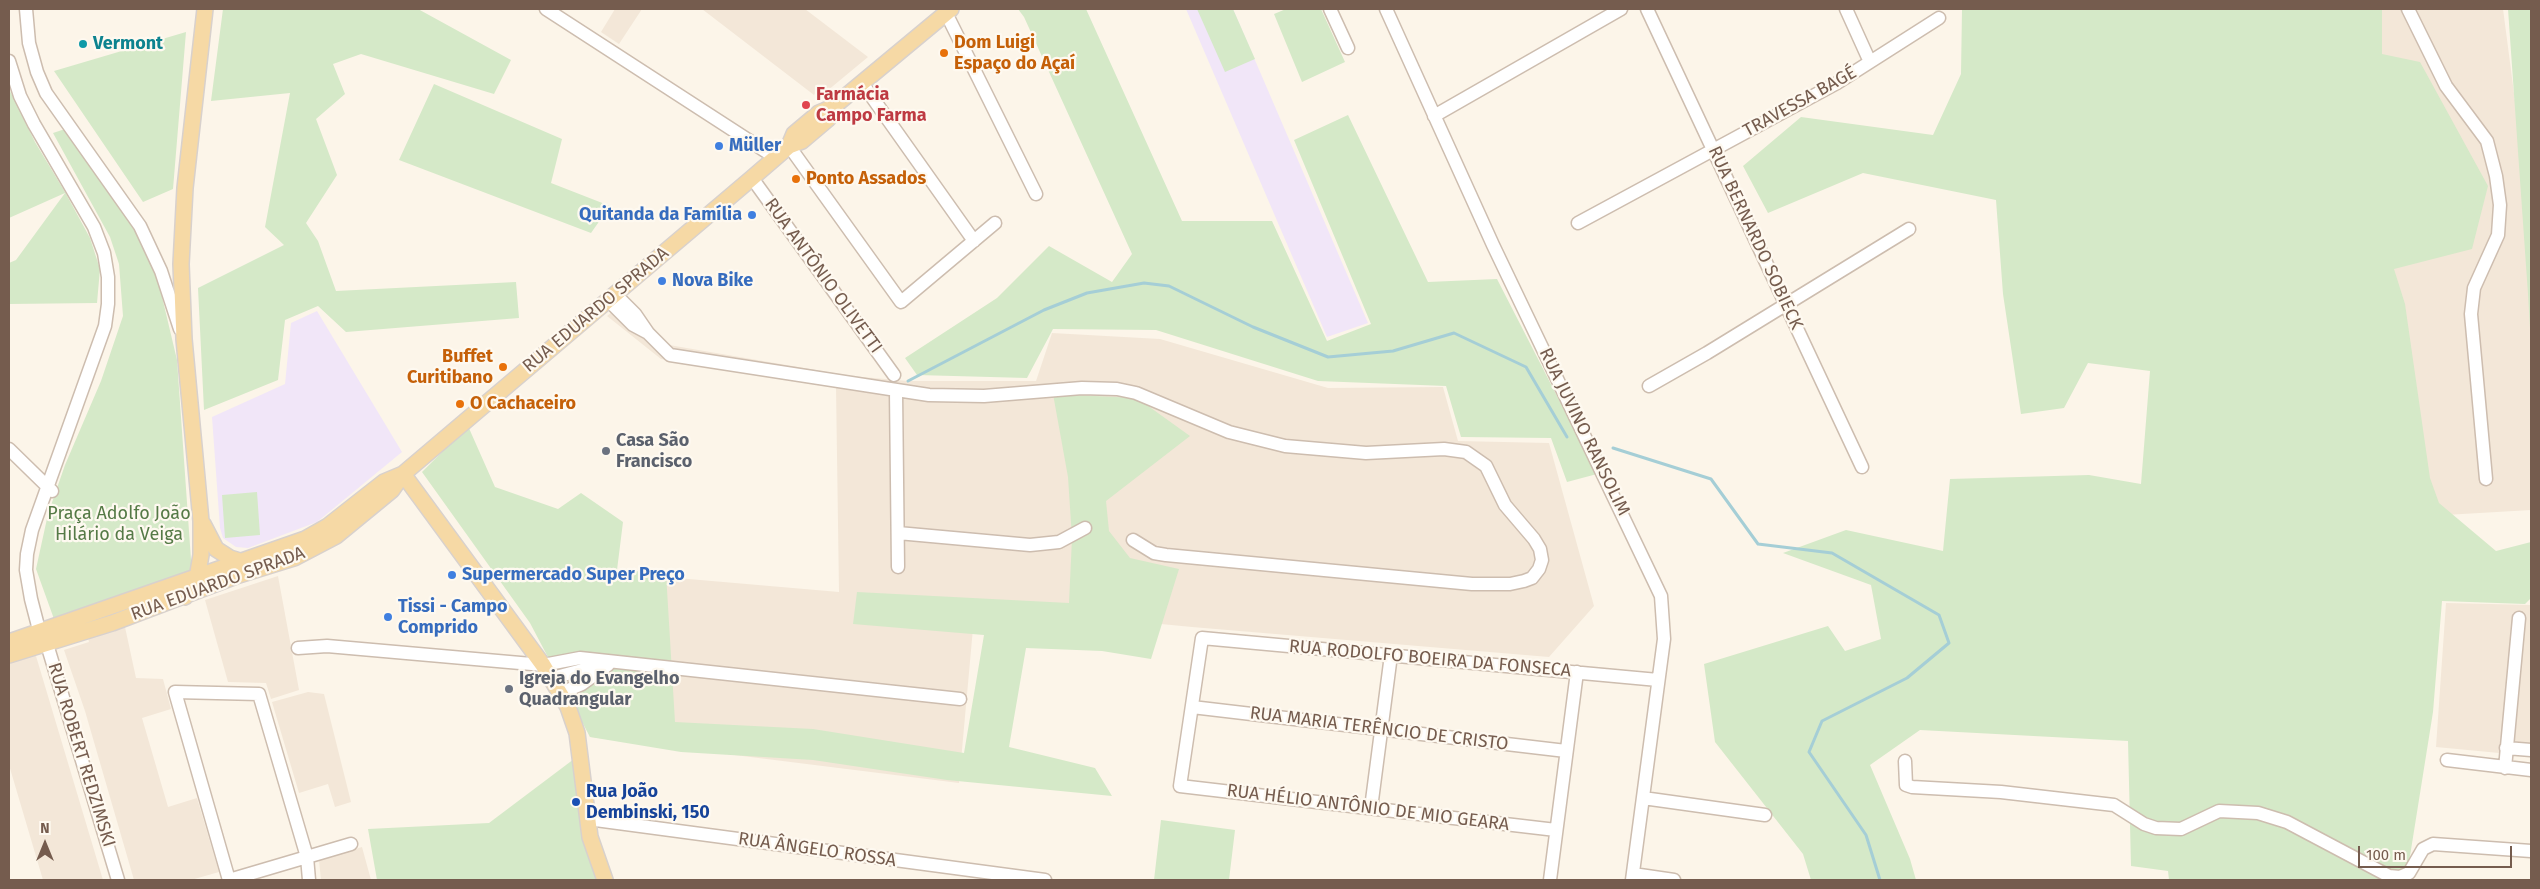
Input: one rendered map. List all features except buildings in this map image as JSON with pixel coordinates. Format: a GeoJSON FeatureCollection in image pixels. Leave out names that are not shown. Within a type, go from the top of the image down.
{"type":"FeatureCollection","features":[{"type":"Feature","properties":{"kind":"main road"},"geometry":{"type":"LineString","coordinates":[[185,597],[197,578],[201,555],[201,521],[184,339],[183,221],[205,9]]}},
{"type":"Feature","properties":{"kind":"main road","name":"RUA EDUARDO SPRADA"},"geometry":{"type":"LineString","coordinates":[[9,642],[112,623],[185,597],[236,576],[294,558],[322,545],[347,528],[392,490],[403,474],[789,146],[802,141],[828,119],[833,107],[948,11]]}},
{"type":"Feature","properties":{"kind":"main road"},"geometry":{"type":"LineString","coordinates":[[403,474],[547,672],[568,707],[577,733],[588,820],[596,857],[605,880]]}},
{"type":"Feature","properties":{"kind":"main road","name":"RUA EDUARDO SPRADA"},"geometry":{"type":"LineString","coordinates":[[9,654],[45,636],[197,578],[293,545],[316,534],[384,482],[403,474]]}},
{"type":"Feature","properties":{"kind":"main road"},"geometry":{"type":"LineString","coordinates":[[201,521],[216,549],[230,558],[243,562]]}},
{"type":"Feature","properties":{"kind":"street"},"geometry":{"type":"LineString","coordinates":[[26,9],[29,43],[37,72],[46,93],[140,226],[161,271],[184,339]]}},
{"type":"Feature","properties":{"kind":"street"},"geometry":{"type":"LineString","coordinates":[[546,9],[776,158]]}},
{"type":"Feature","properties":{"kind":"street"},"geometry":{"type":"LineString","coordinates":[[1330,9],[1348,48]]}},
{"type":"Feature","properties":{"kind":"street","name":"RUA JUVINO RANSOLIM"},"geometry":{"type":"LineString","coordinates":[[1386,9],[1493,245],[1661,596],[1664,625],[1633,877]]}},
{"type":"Feature","properties":{"kind":"street"},"geometry":{"type":"LineString","coordinates":[[1434,116],[1621,9]]}},
{"type":"Feature","properties":{"kind":"street","name":"RUA BERNARDO SOBIECK"},"geometry":{"type":"LineString","coordinates":[[1647,9],[1862,467]]}},
{"type":"Feature","properties":{"kind":"street"},"geometry":{"type":"LineString","coordinates":[[1846,9],[1870,62]]}},
{"type":"Feature","properties":{"kind":"street"},"geometry":{"type":"LineString","coordinates":[[2408,9],[2446,86],[2487,141],[2496,176],[2500,206],[2498,235],[2474,288],[2471,314],[2486,479]]}},
{"type":"Feature","properties":{"kind":"street"},"geometry":{"type":"LineString","coordinates":[[948,11],[1036,194]]}},
{"type":"Feature","properties":{"kind":"street","name":"TRAVESSA BAGÉ"},"geometry":{"type":"LineString","coordinates":[[1578,223],[1870,62],[1939,18]]}},
{"type":"Feature","properties":{"kind":"street","name":"RUA ROBERT REDZIMSKI"},"geometry":{"type":"LineString","coordinates":[[9,61],[20,96],[34,124],[94,228],[104,253],[108,277],[108,304],[105,326],[48,486],[52,495],[38,538],[34,564],[37,588],[46,622],[45,636],[118,880]]}},
{"type":"Feature","properties":{"kind":"street"},"geometry":{"type":"LineString","coordinates":[[862,83],[974,241]]}},
{"type":"Feature","properties":{"kind":"street"},"geometry":{"type":"LineString","coordinates":[[789,146],[901,302],[995,223]]}},
{"type":"Feature","properties":{"kind":"street","name":"RUA ANTÔNIO OLIVETTI"},"geometry":{"type":"LineString","coordinates":[[752,178],[894,375]]}},
{"type":"Feature","properties":{"kind":"street"},"geometry":{"type":"LineString","coordinates":[[1649,386],[1909,228]]}},
{"type":"Feature","properties":{"kind":"street"},"geometry":{"type":"LineString","coordinates":[[612,297],[640,320],[648,334],[670,356],[896,392],[955,397],[1082,388],[1118,389],[1136,392],[1229,432],[1285,446],[1366,453],[1444,449],[1461,451],[1476,458],[1486,466],[1504,505],[1534,539],[1540,549],[1542,560],[1539,570],[1532,578],[1524,581],[1510,584],[1472,584],[1166,555],[1154,553],[1133,540]]}},
{"type":"Feature","properties":{"kind":"street"},"geometry":{"type":"LineString","coordinates":[[896,392],[898,567]]}},
{"type":"Feature","properties":{"kind":"street"},"geometry":{"type":"LineString","coordinates":[[9,449],[48,486]]}},
{"type":"Feature","properties":{"kind":"street"},"geometry":{"type":"LineString","coordinates":[[898,533],[1030,545],[1059,542],[1085,528]]}},
{"type":"Feature","properties":{"kind":"street"},"geometry":{"type":"LineString","coordinates":[[2504,768],[2519,618]]}},
{"type":"Feature","properties":{"kind":"street","name":"RUA RODOLFO BOEIRA DA FONSECA"},"geometry":{"type":"LineString","coordinates":[[1192,707],[1202,638],[1658,680]]}},
{"type":"Feature","properties":{"kind":"street"},"geometry":{"type":"LineString","coordinates":[[298,648],[327,646],[547,672],[580,658],[960,699]]}},
{"type":"Feature","properties":{"kind":"street"},"geometry":{"type":"LineString","coordinates":[[1371,808],[1391,655]]}},
{"type":"Feature","properties":{"kind":"street"},"geometry":{"type":"LineString","coordinates":[[561,693],[587,681],[612,662]]}},
{"type":"Feature","properties":{"kind":"street"},"geometry":{"type":"LineString","coordinates":[[1550,880],[1577,672]]}},
{"type":"Feature","properties":{"kind":"street"},"geometry":{"type":"LineString","coordinates":[[309,880],[306,857],[259,694],[175,692],[229,880],[306,857],[351,844]]}},
{"type":"Feature","properties":{"kind":"street","name":"RUA MARIA TERÊNCIO DE CRISTO"},"geometry":{"type":"LineString","coordinates":[[1192,707],[1566,751]]}},
{"type":"Feature","properties":{"kind":"street","name":"RUA HÉLIO ANTÔNIO DE MIO GEARA"},"geometry":{"type":"LineString","coordinates":[[1192,707],[1180,786],[1556,830]]}},
{"type":"Feature","properties":{"kind":"street"},"geometry":{"type":"LineString","coordinates":[[2506,748],[2531,750]]}},
{"type":"Feature","properties":{"kind":"street"},"geometry":{"type":"LineString","coordinates":[[2448,760],[2531,770]]}},
{"type":"Feature","properties":{"kind":"street"},"geometry":{"type":"LineString","coordinates":[[1905,761],[1906,785],[1912,787],[2001,792],[2114,805],[2144,824],[2156,828],[2181,829],[2219,811],[2238,811],[2265,815],[2288,822],[2389,876],[2400,877],[2409,873],[2423,849],[2433,844],[2531,851]]}},
{"type":"Feature","properties":{"kind":"street"},"geometry":{"type":"LineString","coordinates":[[1643,798],[1764,815]]}},
{"type":"Feature","properties":{"kind":"street","name":"RUA ÂNGELO ROSSA"},"geometry":{"type":"LineString","coordinates":[[588,820],[1046,880]]}},
{"type":"Feature","properties":{"kind":"street"},"geometry":{"type":"LineString","coordinates":[[1633,877],[1674,880]]}},
{"type":"Feature","properties":{"kind":"shaded area"},"geometry":{"type":"Polygon","coordinates":[[[615,9],[642,9],[619,44],[601,32],[615,9]]]}},
{"type":"Feature","properties":{"kind":"shaded area"},"geometry":{"type":"Polygon","coordinates":[[[702,9],[805,9],[868,57],[827,91],[821,86],[814,95],[702,9]]]}},
{"type":"Feature","properties":{"kind":"shaded area"},"geometry":{"type":"Polygon","coordinates":[[[1186,9],[1233,9],[1368,323],[1327,337],[1186,9]]]}},
{"type":"Feature","properties":{"kind":"shaded area"},"geometry":{"type":"Polygon","coordinates":[[[2355,9],[2503,9],[2531,223],[2531,510],[2428,516],[2355,9]]]}},
{"type":"Feature","properties":{"kind":"shaded area"},"geometry":{"type":"Polygon","coordinates":[[[628,299],[669,345],[851,376],[908,381],[1036,381],[1052,333],[1160,339],[1328,388],[1443,387],[1458,441],[1549,443],[1594,606],[1549,657],[1192,627],[975,606],[959,783],[590,737],[557,662],[492,562],[839,592],[836,387],[661,359],[607,316],[628,299]]]}},
{"type":"Feature","properties":{"kind":"shaded area"},"geometry":{"type":"Polygon","coordinates":[[[317,311],[402,452],[317,522],[248,548],[236,547],[223,538],[220,528],[212,417],[285,384],[291,323],[317,311]]]}},
{"type":"Feature","properties":{"kind":"shaded area"},"geometry":{"type":"Polygon","coordinates":[[[278,576],[299,690],[271,699],[266,683],[228,682],[205,600],[278,576]]]}},
{"type":"Feature","properties":{"kind":"shaded area"},"geometry":{"type":"Polygon","coordinates":[[[2446,603],[2531,605],[2531,756],[2436,747],[2446,603]]]}},
{"type":"Feature","properties":{"kind":"shaded area"},"geometry":{"type":"Polygon","coordinates":[[[125,627],[136,678],[163,679],[171,709],[142,718],[168,807],[197,798],[219,872],[191,880],[134,880],[85,711],[64,650],[89,642],[88,638],[125,627]]]}},
{"type":"Feature","properties":{"kind":"shaded area"},"geometry":{"type":"Polygon","coordinates":[[[31,655],[36,656],[103,880],[43,880],[9,765],[9,662],[31,655]]]}},
{"type":"Feature","properties":{"kind":"shaded area"},"geometry":{"type":"Polygon","coordinates":[[[308,692],[324,694],[351,802],[335,807],[328,784],[299,793],[272,702],[308,692]]]}},
{"type":"Feature","properties":{"kind":"shaded area"},"geometry":{"type":"Polygon","coordinates":[[[362,847],[371,880],[321,880],[319,860],[362,847]]]}},
{"type":"Feature","properties":{"kind":"green space"},"geometry":{"type":"Polygon","coordinates":[[[223,9],[418,9],[511,60],[494,94],[361,54],[333,64],[345,94],[316,119],[337,175],[306,223],[318,241],[336,291],[516,282],[519,318],[346,332],[318,306],[285,320],[278,380],[204,410],[198,288],[284,245],[265,227],[290,93],[211,101],[223,9]]]}},
{"type":"Feature","properties":{"kind":"green space"},"geometry":{"type":"Polygon","coordinates":[[[1018,9],[1086,9],[1182,221],[1272,221],[1327,341],[1371,324],[1294,140],[1348,115],[1428,282],[1497,279],[1597,474],[1567,482],[1551,438],[1461,437],[1446,386],[1318,381],[1156,330],[1053,329],[1027,378],[917,375],[905,358],[997,298],[1049,246],[1112,282],[1132,254],[1024,17],[1018,9]]]}},
{"type":"Feature","properties":{"kind":"green space"},"geometry":{"type":"Polygon","coordinates":[[[1197,9],[1233,9],[1255,59],[1225,72],[1197,9]]]}},
{"type":"Feature","properties":{"kind":"green space"},"geometry":{"type":"Polygon","coordinates":[[[1286,9],[1321,9],[1345,62],[1302,82],[1274,14],[1286,9]]]}},
{"type":"Feature","properties":{"kind":"green space"},"geometry":{"type":"Polygon","coordinates":[[[1962,9],[2382,9],[2382,54],[2420,62],[2488,186],[2472,249],[2394,269],[2405,304],[2430,478],[2439,503],[2496,551],[2531,542],[2531,598],[2525,604],[2442,601],[2433,712],[2410,856],[2403,880],[2169,880],[2168,871],[2131,866],[2128,741],[1920,730],[1870,765],[1910,859],[1916,880],[1811,880],[1803,854],[1715,742],[1704,664],[1828,626],[1845,651],[1881,639],[1871,585],[1783,553],[1846,530],[1943,551],[1950,479],[2089,475],[2141,484],[2150,371],[2088,363],[2064,408],[2021,414],[2003,294],[1996,200],[1863,173],[1768,213],[1743,166],[1801,117],[1933,135],[1961,74],[1962,9]]]}},
{"type":"Feature","properties":{"kind":"green space"},"geometry":{"type":"Polygon","coordinates":[[[2508,9],[2531,9],[2531,345],[2528,294],[2508,9]]]}},
{"type":"Feature","properties":{"kind":"green space"},"geometry":{"type":"Polygon","coordinates":[[[186,32],[173,189],[143,202],[54,71],[186,32]]]}},
{"type":"Feature","properties":{"kind":"green space"},"geometry":{"type":"Polygon","coordinates":[[[434,84],[562,139],[551,183],[610,206],[591,233],[399,160],[434,84]]]}},
{"type":"Feature","properties":{"kind":"green space"},"geometry":{"type":"Polygon","coordinates":[[[9,89],[35,142],[65,192],[90,238],[100,269],[97,303],[9,304],[9,263],[16,260],[65,193],[9,218],[9,89]]]}},
{"type":"Feature","properties":{"kind":"green space","name":"Praça Adolfo João Hilário da Veiga"},"geometry":{"type":"Polygon","coordinates":[[[65,129],[129,216],[148,254],[159,284],[177,360],[192,574],[54,619],[36,569],[48,514],[65,465],[101,381],[123,316],[119,264],[110,237],[53,133],[65,129]]]}},
{"type":"Feature","properties":{"kind":"green space"},"geometry":{"type":"Polygon","coordinates":[[[1053,394],[1137,398],[1190,436],[1106,501],[1109,531],[1130,558],[1179,569],[1151,659],[1102,651],[1026,648],[1009,747],[1095,768],[1112,796],[947,780],[813,760],[681,752],[590,737],[530,623],[422,472],[468,426],[495,487],[558,509],[581,493],[623,522],[617,570],[666,573],[675,722],[813,729],[964,753],[984,635],[853,624],[857,592],[1069,603],[1072,538],[1068,477],[1053,394]]]}},
{"type":"Feature","properties":{"kind":"green space"},"geometry":{"type":"Polygon","coordinates":[[[257,492],[260,535],[225,538],[222,495],[257,492]]]}},
{"type":"Feature","properties":{"kind":"green space"},"geometry":{"type":"Polygon","coordinates":[[[574,759],[597,880],[377,880],[368,829],[489,823],[574,759]]]}},
{"type":"Feature","properties":{"kind":"green space"},"geometry":{"type":"Polygon","coordinates":[[[1161,820],[1235,830],[1229,880],[1154,880],[1161,820]]]}},
{"type":"Feature","properties":{"kind":"waterway"},"geometry":{"type":"LineString","coordinates":[[908,381],[1044,310],[1087,293],[1144,283],[1169,286],[1253,327],[1328,357],[1393,351],[1454,333],[1526,367],[1567,437]]}},
{"type":"Feature","properties":{"kind":"waterway"},"geometry":{"type":"LineString","coordinates":[[1613,448],[1711,479],[1758,544],[1832,553],[1939,615],[1949,643],[1907,678],[1822,721],[1809,752],[1866,835],[1880,880]]}},
{"type":"Feature","properties":{"kind":"place","name":"Vermont"},"geometry":{"type":"Point","coordinates":[83,44]}},
{"type":"Feature","properties":{"kind":"place","name":"Dom Luigi Espaço do Açaí"},"geometry":{"type":"Point","coordinates":[944,53]}},
{"type":"Feature","properties":{"kind":"place","name":"Farmácia Campo Farma"},"geometry":{"type":"Point","coordinates":[806,105]}},
{"type":"Feature","properties":{"kind":"place","name":"Müller"},"geometry":{"type":"Point","coordinates":[719,146]}},
{"type":"Feature","properties":{"kind":"place","name":"Ponto Assados"},"geometry":{"type":"Point","coordinates":[796,179]}},
{"type":"Feature","properties":{"kind":"place","name":"Quitanda da Família"},"geometry":{"type":"Point","coordinates":[752,215]}},
{"type":"Feature","properties":{"kind":"place","name":"Nova Bike"},"geometry":{"type":"Point","coordinates":[662,281]}},
{"type":"Feature","properties":{"kind":"place","name":"Buffet Curitibano"},"geometry":{"type":"Point","coordinates":[503,367]}},
{"type":"Feature","properties":{"kind":"place","name":"O Cachaceiro"},"geometry":{"type":"Point","coordinates":[460,404]}},
{"type":"Feature","properties":{"kind":"place","name":"Casa São Francisco"},"geometry":{"type":"Point","coordinates":[606,451]}},
{"type":"Feature","properties":{"kind":"place","name":"Supermercado Super Preço"},"geometry":{"type":"Point","coordinates":[452,575]}},
{"type":"Feature","properties":{"kind":"place","name":"Tissi - Campo Comprido"},"geometry":{"type":"Point","coordinates":[388,617]}},
{"type":"Feature","properties":{"kind":"place","name":"Igreja do Evangelho Quadrangular"},"geometry":{"type":"Point","coordinates":[509,689]}},
{"type":"Feature","properties":{"kind":"place","name":"Rua João Dembinski, 150"},"geometry":{"type":"Point","coordinates":[576,802]}}]}
